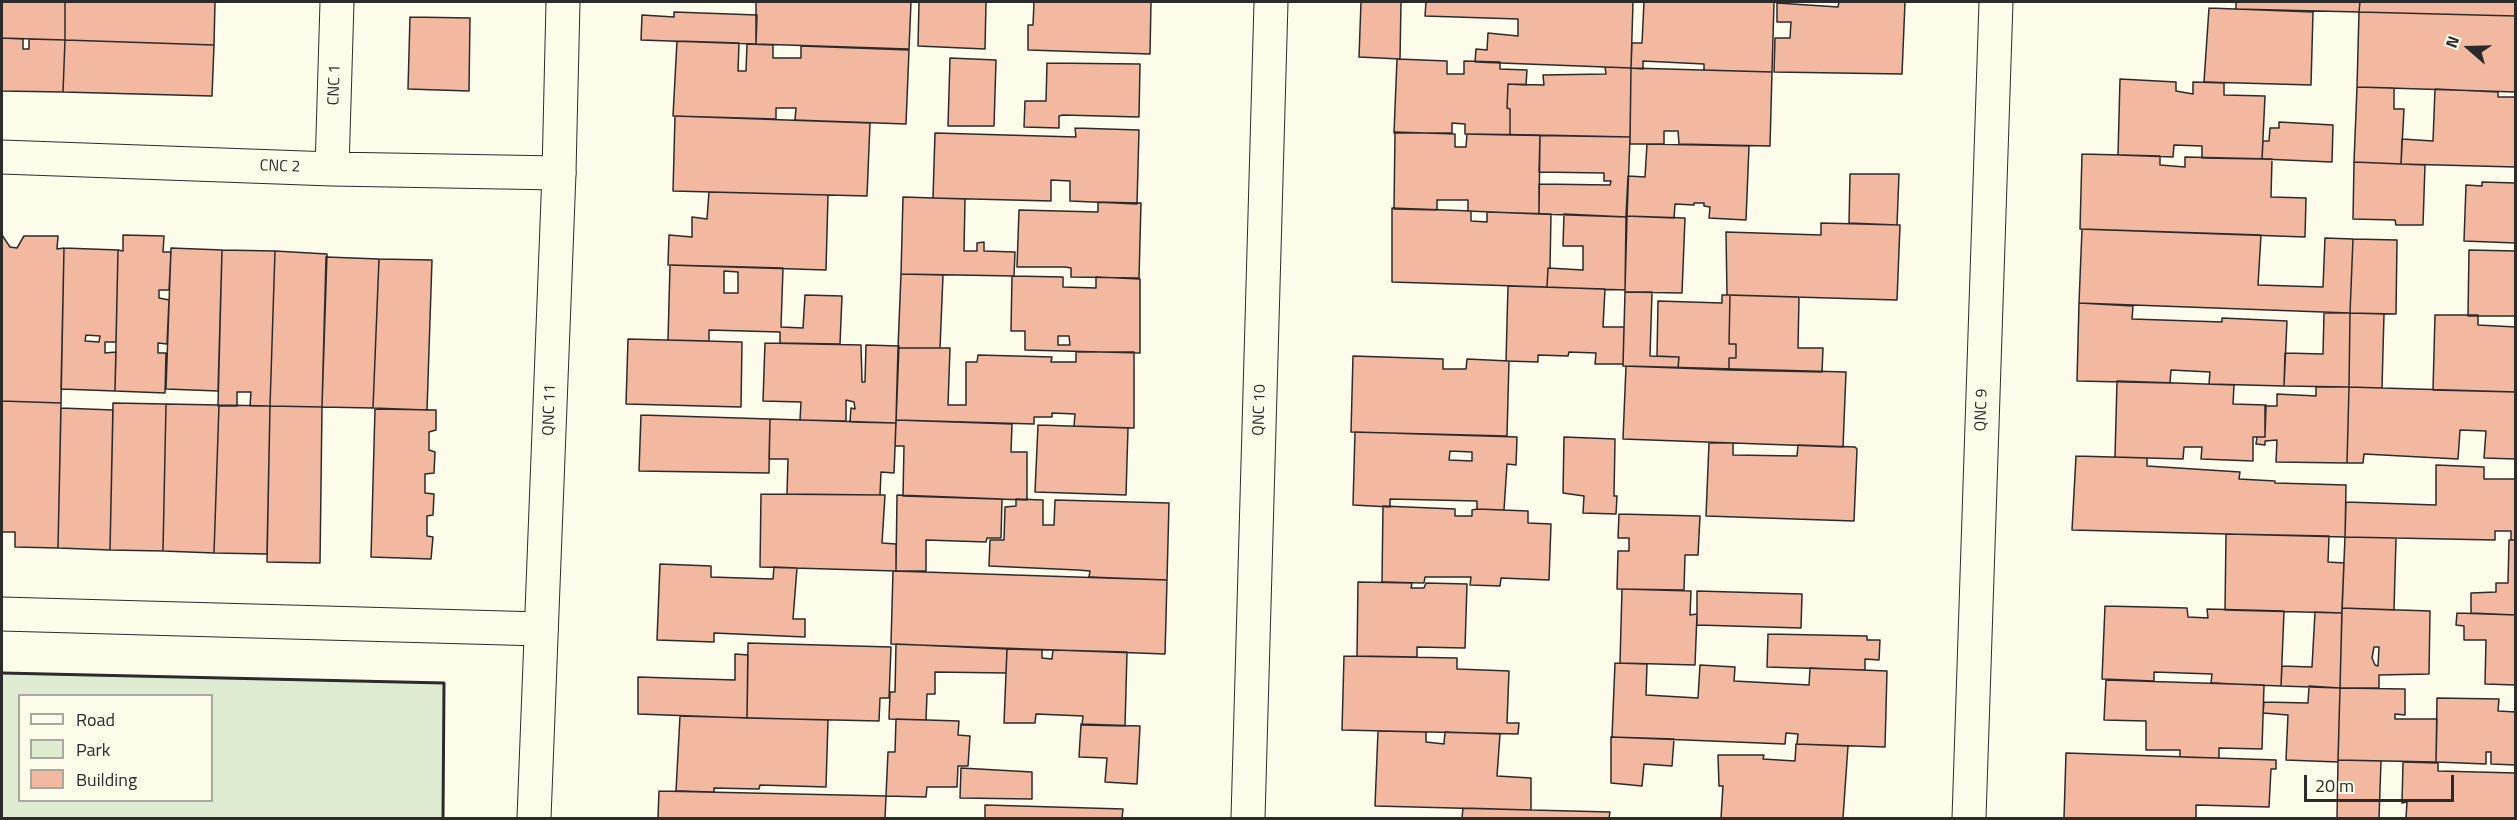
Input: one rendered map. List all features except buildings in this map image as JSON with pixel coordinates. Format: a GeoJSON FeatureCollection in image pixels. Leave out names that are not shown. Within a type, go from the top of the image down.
{"type":"FeatureCollection","features":[{"type":"Feature","properties":{"kind":"street","name":"CNC 1"},"geometry":{"type":"LineString","coordinates":[[332,169],[337,2]]}},
{"type":"Feature","properties":{"kind":"street","name":"QNC 11"},"geometry":{"type":"LineString","coordinates":[[534,819],[559,173],[562,2]]}},
{"type":"Feature","properties":{"kind":"street","name":"QNC 10"},"geometry":{"type":"LineString","coordinates":[[1248,819],[1271,2]]}},
{"type":"Feature","properties":{"kind":"street","name":"QNC 9"},"geometry":{"type":"LineString","coordinates":[[1968,819],[1996,2]]}},
{"type":"Feature","properties":{"kind":"street","name":"CNC 2"},"geometry":{"type":"LineString","coordinates":[[2,158],[332,169],[559,173]]}},
{"type":"Feature","properties":{"kind":"street"},"geometry":{"type":"LineString","coordinates":[[2,614],[541,629]]}},
{"type":"Feature","properties":{"kind":"green space"},"geometry":{"type":"Polygon","coordinates":[[[2,673],[444,683],[443,818],[2,818],[2,673]]]}},
{"type":"Feature","properties":{"kind":"wall"},"geometry":{"type":"LineString","coordinates":[[2,673],[444,683],[443,818]]}}]}
